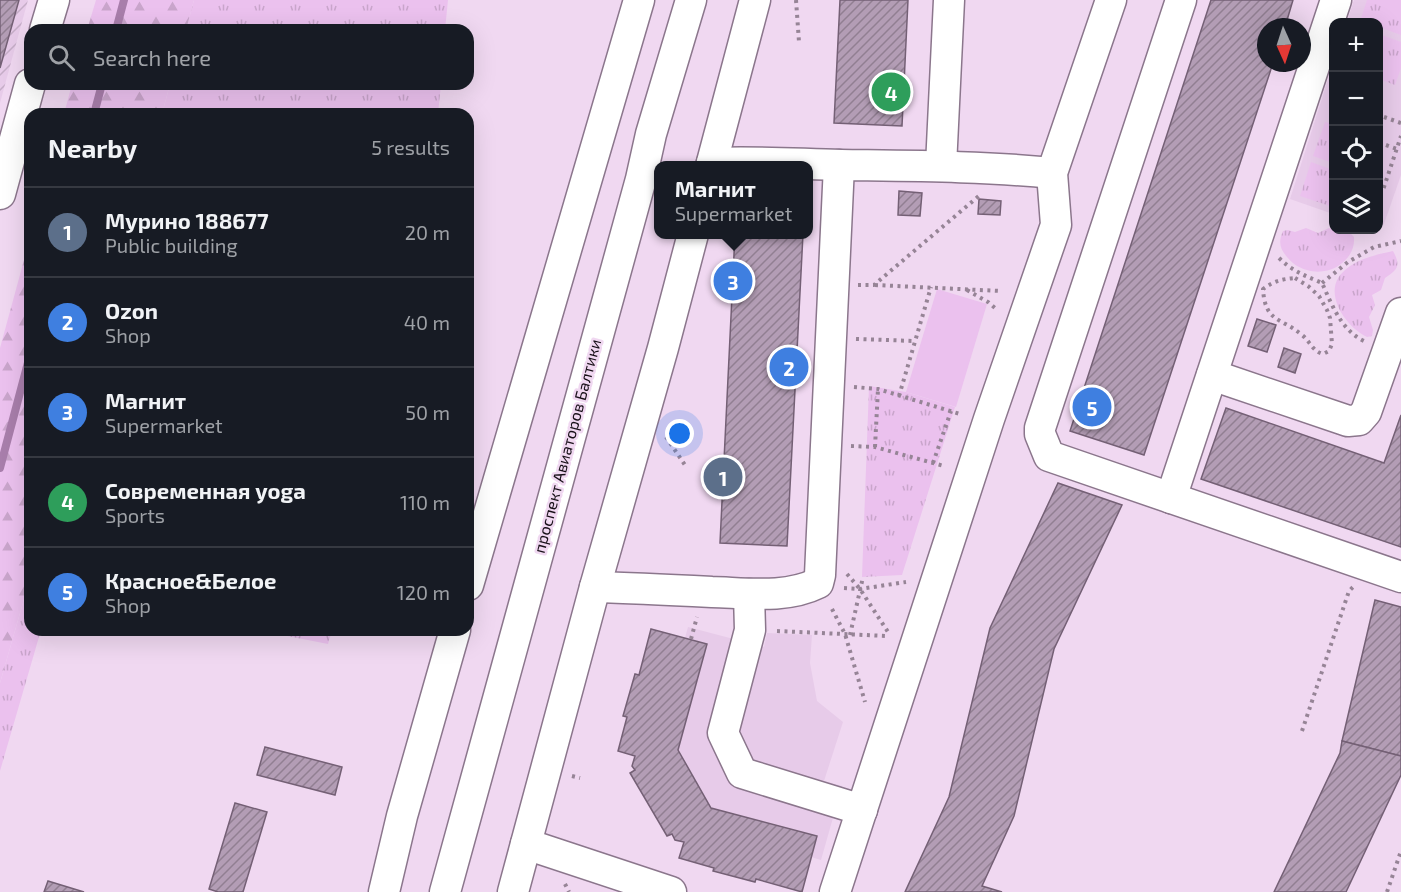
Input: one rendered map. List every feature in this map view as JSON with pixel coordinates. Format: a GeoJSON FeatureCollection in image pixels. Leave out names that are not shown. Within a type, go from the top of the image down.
{"type":"FeatureCollection","features":[{"type":"Feature","properties":{"kind":"street"},"geometry":{"type":"LineString","coordinates":[[47,24],[54,0]]}},
{"type":"Feature","properties":{"kind":"street"},"geometry":{"type":"LineString","coordinates":[[474,564],[639,0]]}},
{"type":"Feature","properties":{"kind":"street","name":"проспект Авиаторов Балтики"},"geometry":{"type":"LineString","coordinates":[[444,892],[641,179],[651,134],[691,0]]}},
{"type":"Feature","properties":{"kind":"street"},"geometry":{"type":"LineString","coordinates":[[713,161],[755,0]]}},
{"type":"Feature","properties":{"kind":"street"},"geometry":{"type":"LineString","coordinates":[[941,166],[949,0]]}},
{"type":"Feature","properties":{"kind":"street"},"geometry":{"type":"LineString","coordinates":[[835,892],[989,419],[1056,225],[1052,173],[1111,0]]}},
{"type":"Feature","properties":{"kind":"street"},"geometry":{"type":"LineString","coordinates":[[1181,0],[1040,428],[1040,434],[1049,456],[1401,577]]}},
{"type":"Feature","properties":{"kind":"street"},"geometry":{"type":"LineString","coordinates":[[1171,498],[1336,0]]}},
{"type":"Feature","properties":{"kind":"street"},"geometry":{"type":"LineString","coordinates":[[0,194],[28,90]]}},
{"type":"Feature","properties":{"kind":"street"},"geometry":{"type":"LineString","coordinates":[[813,164],[941,166],[1052,173]]}},
{"type":"Feature","properties":{"kind":"street"},"geometry":{"type":"LineString","coordinates":[[595,587],[749,594],[789,593],[818,584],[822,552],[838,165]]}},
{"type":"Feature","properties":{"kind":"street"},"geometry":{"type":"LineString","coordinates":[[513,892],[692,239]]}},
{"type":"Feature","properties":{"kind":"street"},"geometry":{"type":"LineString","coordinates":[[1212,375],[1348,421],[1359,420],[1366,412],[1401,313]]}},
{"type":"Feature","properties":{"kind":"street"},"geometry":{"type":"LineString","coordinates":[[749,594],[750,630],[723,733],[742,773],[862,810]]}},
{"type":"Feature","properties":{"kind":"street"},"geometry":{"type":"LineString","coordinates":[[384,892],[402,816],[453,636]]}},
{"type":"Feature","properties":{"kind":"street"},"geometry":{"type":"LineString","coordinates":[[526,844],[671,892]]}},
{"type":"Feature","properties":{"kind":"path"},"geometry":{"type":"LineString","coordinates":[[796,0],[799,42]]}},
{"type":"Feature","properties":{"kind":"path"},"geometry":{"type":"LineString","coordinates":[[1384,117],[1401,123]]}},
{"type":"Feature","properties":{"kind":"path"},"geometry":{"type":"LineString","coordinates":[[1383,190],[1401,136]]}},
{"type":"Feature","properties":{"kind":"path"},"geometry":{"type":"LineString","coordinates":[[1386,145],[1397,149]]}},
{"type":"Feature","properties":{"kind":"path"},"geometry":{"type":"LineString","coordinates":[[874,285],[983,192]]}},
{"type":"Feature","properties":{"kind":"path"},"geometry":{"type":"LineString","coordinates":[[1322,283],[1348,262],[1374,247],[1401,241]]}},
{"type":"Feature","properties":{"kind":"path"},"geometry":{"type":"LineString","coordinates":[[1257,242],[1267,246],[1286,265],[1298,273],[1322,283],[1337,317],[1354,336],[1388,350]]}},
{"type":"Feature","properties":{"kind":"path"},"geometry":{"type":"LineString","coordinates":[[1295,278],[1298,273]]}},
{"type":"Feature","properties":{"kind":"path"},"geometry":{"type":"LineString","coordinates":[[1295,278],[1319,296],[1327,310],[1330,318],[1332,344],[1329,351],[1323,354],[1316,352],[1304,336],[1277,321],[1269,313],[1264,301],[1263,289],[1272,282],[1295,278]]}},
{"type":"Feature","properties":{"kind":"path"},"geometry":{"type":"LineString","coordinates":[[833,285],[1001,291]]}},
{"type":"Feature","properties":{"kind":"path"},"geometry":{"type":"LineString","coordinates":[[899,396],[931,287]]}},
{"type":"Feature","properties":{"kind":"path"},"geometry":{"type":"LineString","coordinates":[[966,290],[995,308]]}},
{"type":"Feature","properties":{"kind":"path"},"geometry":{"type":"LineString","coordinates":[[1327,310],[1332,306]]}},
{"type":"Feature","properties":{"kind":"path"},"geometry":{"type":"LineString","coordinates":[[831,339],[915,341]]}},
{"type":"Feature","properties":{"kind":"path"},"geometry":{"type":"LineString","coordinates":[[944,466],[875,447],[878,389],[960,414]]}},
{"type":"Feature","properties":{"kind":"path"},"geometry":{"type":"LineString","coordinates":[[933,463],[951,411]]}},
{"type":"Feature","properties":{"kind":"path"},"geometry":{"type":"LineString","coordinates":[[949,417],[958,420]]}},
{"type":"Feature","properties":{"kind":"path"},"geometry":{"type":"LineString","coordinates":[[664,434],[685,465]]}},
{"type":"Feature","properties":{"kind":"path"},"geometry":{"type":"LineString","coordinates":[[777,631],[847,635],[888,634],[860,589],[841,568]]}},
{"type":"Feature","properties":{"kind":"path"},"geometry":{"type":"LineString","coordinates":[[847,635],[863,577]]}},
{"type":"Feature","properties":{"kind":"path"},"geometry":{"type":"LineString","coordinates":[[842,588],[860,589],[906,582]]}},
{"type":"Feature","properties":{"kind":"path"},"geometry":{"type":"LineString","coordinates":[[1302,731],[1349,591],[1355,584]]}},
{"type":"Feature","properties":{"kind":"path"},"geometry":{"type":"LineString","coordinates":[[832,609],[847,635],[865,702]]}},
{"type":"Feature","properties":{"kind":"path"},"geometry":{"type":"LineString","coordinates":[[691,639],[698,613]]}},
{"type":"Feature","properties":{"kind":"path"},"geometry":{"type":"LineString","coordinates":[[572,776],[580,778]]}},
{"type":"Feature","properties":{"kind":"path"},"geometry":{"type":"LineString","coordinates":[[1387,892],[1400,861],[1401,852]]}},
{"type":"Feature","properties":{"kind":"shaded area"},"geometry":{"type":"Polygon","coordinates":[[[0,0],[28,0],[0,103],[0,0]]]}},
{"type":"Feature","properties":{"kind":"shaded area"},"geometry":{"type":"Polygon","coordinates":[[[1354,0],[1401,0],[1401,175],[1383,225],[1383,18],[1348,18],[1354,0]]]}},
{"type":"Feature","properties":{"kind":"shaded area"},"geometry":{"type":"Polygon","coordinates":[[[1329,77],[1329,213],[1290,199],[1329,77]]]}},
{"type":"Feature","properties":{"kind":"shaded area"},"geometry":{"type":"Polygon","coordinates":[[[688,627],[764,647],[767,633],[812,635],[810,663],[817,701],[843,722],[824,781],[842,786],[821,860],[811,857],[817,836],[711,808],[678,750],[707,644],[685,638],[688,627]]]}},
{"type":"Feature","properties":{"kind":"green space"},"geometry":{"type":"Polygon","coordinates":[[[96,0],[194,0],[188,24],[89,24],[96,0]]]}},
{"type":"Feature","properties":{"kind":"green space"},"geometry":{"type":"Polygon","coordinates":[[[194,0],[448,0],[446,24],[188,24],[194,0]]]}},
{"type":"Feature","properties":{"kind":"green space"},"geometry":{"type":"Polygon","coordinates":[[[1367,0],[1401,0],[1401,35],[1383,28],[1383,18],[1361,18],[1367,0]]]}},
{"type":"Feature","properties":{"kind":"green space"},"geometry":{"type":"Polygon","coordinates":[[[1383,35],[1401,42],[1401,68],[1395,85],[1383,80],[1383,35]]]}},
{"type":"Feature","properties":{"kind":"green space"},"geometry":{"type":"Polygon","coordinates":[[[70,90],[168,90],[164,108],[66,108],[70,90]]]}},
{"type":"Feature","properties":{"kind":"green space"},"geometry":{"type":"Polygon","coordinates":[[[168,90],[440,90],[439,108],[164,108],[168,90]]]}},
{"type":"Feature","properties":{"kind":"green space"},"geometry":{"type":"Polygon","coordinates":[[[1325,122],[1329,123],[1329,162],[1313,156],[1325,122]]]}},
{"type":"Feature","properties":{"kind":"green space"},"geometry":{"type":"Polygon","coordinates":[[[1311,162],[1329,169],[1329,206],[1300,196],[1311,162]]]}},
{"type":"Feature","properties":{"kind":"green space"},"geometry":{"type":"Polygon","coordinates":[[[1306,228],[1318,233],[1329,228],[1329,234],[1351,234],[1354,237],[1351,253],[1346,260],[1332,269],[1315,272],[1299,267],[1289,259],[1280,245],[1283,231],[1295,232],[1306,228]]]}},
{"type":"Feature","properties":{"kind":"green space"},"geometry":{"type":"Polygon","coordinates":[[[1393,251],[1397,267],[1385,278],[1381,290],[1372,295],[1375,305],[1369,317],[1373,330],[1372,336],[1367,337],[1352,326],[1340,310],[1335,291],[1337,281],[1342,273],[1353,264],[1393,251]]]}},
{"type":"Feature","properties":{"kind":"green space"},"geometry":{"type":"Polygon","coordinates":[[[24,260],[24,599],[0,683],[0,348],[24,260]]]}},
{"type":"Feature","properties":{"kind":"green space"},"geometry":{"type":"Polygon","coordinates":[[[937,289],[987,304],[956,407],[906,392],[937,289]]]}},
{"type":"Feature","properties":{"kind":"green space"},"geometry":{"type":"Polygon","coordinates":[[[869,386],[906,392],[955,407],[902,575],[862,577],[869,386]]]}},
{"type":"Feature","properties":{"kind":"green space"},"geometry":{"type":"Polygon","coordinates":[[[24,599],[24,636],[39,636],[0,771],[0,683],[24,599]]]}},
{"type":"Feature","properties":{"kind":"green space"},"geometry":{"type":"Polygon","coordinates":[[[287,636],[330,636],[328,644],[287,636]]]}},
{"type":"Feature","properties":{"kind":"building"},"geometry":{"type":"Polygon","coordinates":[[[0,0],[19,0],[0,68],[0,0]]]}},
{"type":"Feature","properties":{"kind":"building"},"geometry":{"type":"Polygon","coordinates":[[[840,0],[908,0],[902,126],[834,123],[840,0]]]}},
{"type":"Feature","properties":{"kind":"building"},"geometry":{"type":"Polygon","coordinates":[[[1211,0],[1293,0],[1288,18],[1257,18],[1257,72],[1270,72],[1144,455],[1070,431],[1211,0]]]}},
{"type":"Feature","properties":{"kind":"building"},"geometry":{"type":"Polygon","coordinates":[[[899,191],[922,193],[920,216],[898,215],[899,191]]]}},
{"type":"Feature","properties":{"kind":"building"},"geometry":{"type":"Polygon","coordinates":[[[979,199],[1001,201],[1000,215],[978,214],[979,199]]]}},
{"type":"Feature","properties":{"kind":"building"},"geometry":{"type":"Polygon","coordinates":[[[735,239],[803,239],[787,546],[720,543],[735,239]]]}},
{"type":"Feature","properties":{"kind":"building"},"geometry":{"type":"Polygon","coordinates":[[[1257,319],[1276,325],[1267,352],[1248,346],[1257,319]]]}},
{"type":"Feature","properties":{"kind":"building"},"geometry":{"type":"Polygon","coordinates":[[[1284,348],[1301,354],[1295,373],[1278,367],[1284,348]]]}},
{"type":"Feature","properties":{"kind":"building"},"geometry":{"type":"Polygon","coordinates":[[[1226,408],[1384,463],[1401,415],[1401,547],[1201,479],[1226,408]]]}},
{"type":"Feature","properties":{"kind":"building"},"geometry":{"type":"Polygon","coordinates":[[[1058,483],[1122,505],[1054,649],[1014,816],[982,886],[1002,892],[905,892],[949,797],[990,628],[1058,483]]]}},
{"type":"Feature","properties":{"kind":"building"},"geometry":{"type":"Polygon","coordinates":[[[1375,600],[1401,607],[1401,756],[1342,741],[1375,600]]]}},
{"type":"Feature","properties":{"kind":"building"},"geometry":{"type":"Polygon","coordinates":[[[651,629],[707,644],[678,750],[711,808],[817,836],[802,892],[756,879],[755,882],[713,871],[714,868],[679,858],[684,842],[675,840],[672,834],[667,836],[630,773],[635,770],[632,766],[635,756],[618,751],[627,717],[623,716],[635,674],[639,675],[651,629]]]}},
{"type":"Feature","properties":{"kind":"building"},"geometry":{"type":"Polygon","coordinates":[[[1342,741],[1401,756],[1401,775],[1346,892],[1274,892],[1340,753],[1342,741]]]}},
{"type":"Feature","properties":{"kind":"building"},"geometry":{"type":"Polygon","coordinates":[[[265,747],[342,767],[335,795],[257,775],[265,747]]]}},
{"type":"Feature","properties":{"kind":"building"},"geometry":{"type":"Polygon","coordinates":[[[235,803],[267,812],[243,892],[218,892],[209,889],[235,803]]]}},
{"type":"Feature","properties":{"kind":"building"},"geometry":{"type":"Polygon","coordinates":[[[48,881],[84,892],[44,892],[48,881]]]}},
{"type":"Feature","properties":{"kind":"waterway"},"geometry":{"type":"LineString","coordinates":[[118,24],[124,0]]}},
{"type":"Feature","properties":{"kind":"waterway"},"geometry":{"type":"LineString","coordinates":[[96,108],[100,90]]}},
{"type":"Feature","properties":{"kind":"waterway"},"geometry":{"type":"LineString","coordinates":[[0,468],[24,378]]}},
{"type":"Feature","properties":{"kind":"place","name":"Современная yoga"},"geometry":{"type":"Point","coordinates":[891,92]}},
{"type":"Feature","properties":{"kind":"place","name":"Магнит"},"geometry":{"type":"Point","coordinates":[733,281]}},
{"type":"Feature","properties":{"kind":"place","name":"Ozon"},"geometry":{"type":"Point","coordinates":[789,367]}},
{"type":"Feature","properties":{"kind":"place","name":"Красное&Белое"},"geometry":{"type":"Point","coordinates":[1092,407]}},
{"type":"Feature","properties":{"kind":"place","name":"Мурино 188677"},"geometry":{"type":"Point","coordinates":[723,477]}}]}
